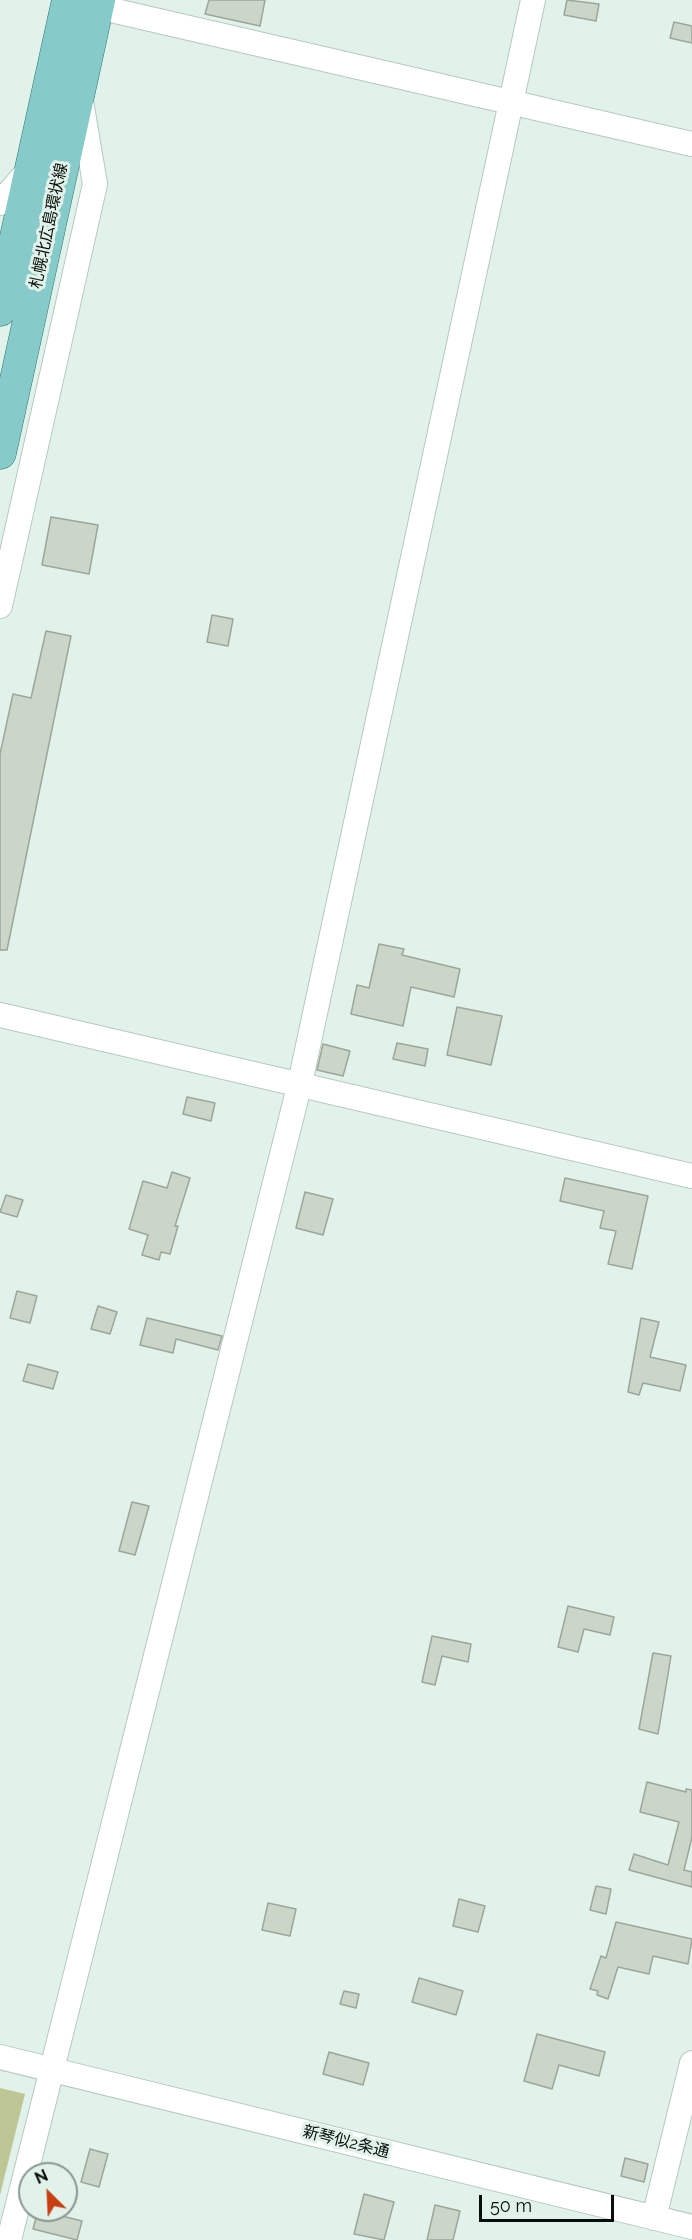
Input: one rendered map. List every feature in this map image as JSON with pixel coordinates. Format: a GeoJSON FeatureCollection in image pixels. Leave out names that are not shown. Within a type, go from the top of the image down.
{"type":"FeatureCollection","features":[{"type":"Feature","properties":{"kind":"main road","name":"札幌北広島環状線"},"geometry":{"type":"LineString","coordinates":[[0,453],[79,90],[79,1]]}},
{"type":"Feature","properties":{"kind":"main road","name":"札幌北広島環状線"},"geometry":{"type":"LineString","coordinates":[[0,310],[31,168],[79,1]]}},
{"type":"Feature","properties":{"kind":"street"},"geometry":{"type":"LineString","coordinates":[[9,2240],[300,1083],[533,0]]}},
{"type":"Feature","properties":{"kind":"street"},"geometry":{"type":"LineString","coordinates":[[79,1],[692,144]]}},
{"type":"Feature","properties":{"kind":"street"},"geometry":{"type":"LineString","coordinates":[[0,606],[95,184],[79,90]]}},
{"type":"Feature","properties":{"kind":"street"},"geometry":{"type":"LineString","coordinates":[[0,203],[31,168]]}},
{"type":"Feature","properties":{"kind":"street"},"geometry":{"type":"LineString","coordinates":[[0,1015],[692,1176]]}},
{"type":"Feature","properties":{"kind":"street","name":"新琴似2条通"},"geometry":{"type":"LineString","coordinates":[[0,2057],[692,2227]]}},
{"type":"Feature","properties":{"kind":"street"},"geometry":{"type":"LineString","coordinates":[[654,2218],[692,2062]]}},
{"type":"Feature","properties":{"kind":"green space"},"geometry":{"type":"Polygon","coordinates":[[[0,2088],[25,2094],[0,2195],[0,2088]]]}},
{"type":"Feature","properties":{"kind":"building"},"geometry":{"type":"Polygon","coordinates":[[[209,0],[265,0],[260,26],[205,14],[209,0]]]}},
{"type":"Feature","properties":{"kind":"building"},"geometry":{"type":"Polygon","coordinates":[[[567,0],[599,4],[596,21],[564,15],[567,0]]]}},
{"type":"Feature","properties":{"kind":"building"},"geometry":{"type":"Polygon","coordinates":[[[674,22],[692,26],[692,43],[670,38],[674,22]]]}},
{"type":"Feature","properties":{"kind":"building"},"geometry":{"type":"Polygon","coordinates":[[[51,517],[98,525],[89,574],[42,565],[51,517]]]}},
{"type":"Feature","properties":{"kind":"building"},"geometry":{"type":"Polygon","coordinates":[[[212,615],[233,619],[228,646],[207,642],[212,615]]]}},
{"type":"Feature","properties":{"kind":"building"},"geometry":{"type":"Polygon","coordinates":[[[46,631],[71,636],[7,950],[0,950],[0,754],[13,694],[31,698],[46,631]]]}},
{"type":"Feature","properties":{"kind":"building"},"geometry":{"type":"Polygon","coordinates":[[[379,944],[404,949],[402,955],[460,969],[454,997],[411,987],[403,1026],[351,1014],[357,985],[369,988],[379,944]]]}},
{"type":"Feature","properties":{"kind":"building"},"geometry":{"type":"Polygon","coordinates":[[[457,1007],[502,1016],[491,1065],[447,1055],[457,1007]]]}},
{"type":"Feature","properties":{"kind":"building"},"geometry":{"type":"Polygon","coordinates":[[[397,1043],[428,1049],[425,1066],[393,1059],[397,1043]]]}},
{"type":"Feature","properties":{"kind":"building"},"geometry":{"type":"Polygon","coordinates":[[[323,1044],[350,1051],[343,1076],[317,1070],[323,1044]]]}},
{"type":"Feature","properties":{"kind":"building"},"geometry":{"type":"Polygon","coordinates":[[[187,1097],[215,1103],[211,1121],[183,1114],[187,1097]]]}},
{"type":"Feature","properties":{"kind":"building"},"geometry":{"type":"Polygon","coordinates":[[[172,1172],[190,1178],[175,1226],[178,1226],[170,1254],[161,1252],[159,1260],[142,1255],[148,1235],[129,1229],[143,1181],[167,1188],[172,1172]]]}},
{"type":"Feature","properties":{"kind":"building"},"geometry":{"type":"Polygon","coordinates":[[[565,1178],[648,1196],[632,1269],[608,1264],[616,1231],[600,1228],[604,1211],[560,1201],[565,1178]]]}},
{"type":"Feature","properties":{"kind":"building"},"geometry":{"type":"Polygon","coordinates":[[[305,1192],[333,1199],[323,1235],[296,1228],[305,1192]]]}},
{"type":"Feature","properties":{"kind":"building"},"geometry":{"type":"Polygon","coordinates":[[[6,1195],[23,1200],[17,1217],[0,1212],[6,1195]]]}},
{"type":"Feature","properties":{"kind":"building"},"geometry":{"type":"Polygon","coordinates":[[[17,1291],[37,1296],[30,1323],[10,1318],[17,1291]]]}},
{"type":"Feature","properties":{"kind":"building"},"geometry":{"type":"Polygon","coordinates":[[[98,1306],[117,1312],[110,1334],[91,1329],[98,1306]]]}},
{"type":"Feature","properties":{"kind":"building"},"geometry":{"type":"Polygon","coordinates":[[[147,1318],[222,1336],[218,1350],[176,1339],[173,1353],[140,1345],[147,1318]]]}},
{"type":"Feature","properties":{"kind":"building"},"geometry":{"type":"Polygon","coordinates":[[[641,1318],[659,1322],[650,1357],[686,1365],[680,1391],[643,1383],[639,1395],[628,1392],[641,1318]]]}},
{"type":"Feature","properties":{"kind":"building"},"geometry":{"type":"Polygon","coordinates":[[[28,1364],[58,1372],[53,1389],[23,1381],[28,1364]]]}},
{"type":"Feature","properties":{"kind":"building"},"geometry":{"type":"Polygon","coordinates":[[[132,1502],[149,1506],[135,1555],[119,1551],[132,1502]]]}},
{"type":"Feature","properties":{"kind":"building"},"geometry":{"type":"Polygon","coordinates":[[[568,1606],[614,1617],[610,1635],[584,1629],[578,1652],[558,1647],[568,1606]]]}},
{"type":"Feature","properties":{"kind":"building"},"geometry":{"type":"Polygon","coordinates":[[[432,1636],[471,1644],[468,1662],[442,1656],[435,1685],[422,1682],[432,1636]]]}},
{"type":"Feature","properties":{"kind":"building"},"geometry":{"type":"Polygon","coordinates":[[[653,1653],[671,1656],[658,1734],[639,1729],[653,1653]]]}},
{"type":"Feature","properties":{"kind":"building"},"geometry":{"type":"Polygon","coordinates":[[[647,1782],[686,1792],[686,1789],[692,1790],[692,1837],[684,1870],[692,1872],[692,1887],[629,1870],[634,1854],[668,1865],[679,1822],[640,1812],[647,1782]]]}},
{"type":"Feature","properties":{"kind":"building"},"geometry":{"type":"Polygon","coordinates":[[[596,1886],[611,1889],[606,1914],[590,1910],[596,1886]]]}},
{"type":"Feature","properties":{"kind":"building"},"geometry":{"type":"Polygon","coordinates":[[[459,1899],[485,1906],[478,1932],[453,1926],[459,1899]]]}},
{"type":"Feature","properties":{"kind":"building"},"geometry":{"type":"Polygon","coordinates":[[[268,1903],[296,1909],[290,1936],[262,1930],[268,1903]]]}},
{"type":"Feature","properties":{"kind":"building"},"geometry":{"type":"Polygon","coordinates":[[[616,1922],[692,1939],[688,1964],[653,1956],[649,1974],[618,1967],[608,1999],[597,1995],[598,1991],[590,1989],[601,1956],[606,1958],[616,1922]]]}},
{"type":"Feature","properties":{"kind":"building"},"geometry":{"type":"Polygon","coordinates":[[[419,1978],[463,1991],[456,2015],[412,2002],[419,1978]]]}},
{"type":"Feature","properties":{"kind":"building"},"geometry":{"type":"Polygon","coordinates":[[[344,1991],[359,1994],[356,2008],[340,2004],[344,1991]]]}},
{"type":"Feature","properties":{"kind":"building"},"geometry":{"type":"Polygon","coordinates":[[[537,2034],[605,2052],[599,2076],[559,2065],[552,2089],[524,2081],[537,2034]]]}},
{"type":"Feature","properties":{"kind":"building"},"geometry":{"type":"Polygon","coordinates":[[[329,2052],[369,2063],[363,2085],[323,2074],[329,2052]]]}},
{"type":"Feature","properties":{"kind":"building"},"geometry":{"type":"Polygon","coordinates":[[[90,2149],[108,2154],[99,2187],[81,2182],[90,2149]]]}},
{"type":"Feature","properties":{"kind":"building"},"geometry":{"type":"Polygon","coordinates":[[[625,2158],[648,2164],[644,2182],[621,2176],[625,2158]]]}},
{"type":"Feature","properties":{"kind":"building"},"geometry":{"type":"Polygon","coordinates":[[[364,2194],[394,2202],[384,2240],[354,2234],[364,2194]]]}},
{"type":"Feature","properties":{"kind":"building"},"geometry":{"type":"Polygon","coordinates":[[[435,2205],[460,2211],[453,2240],[427,2240],[435,2205]]]}},
{"type":"Feature","properties":{"kind":"building"},"geometry":{"type":"Polygon","coordinates":[[[82,2221],[77,2240],[33,2229],[35,2222],[82,2221]]]}}]}
